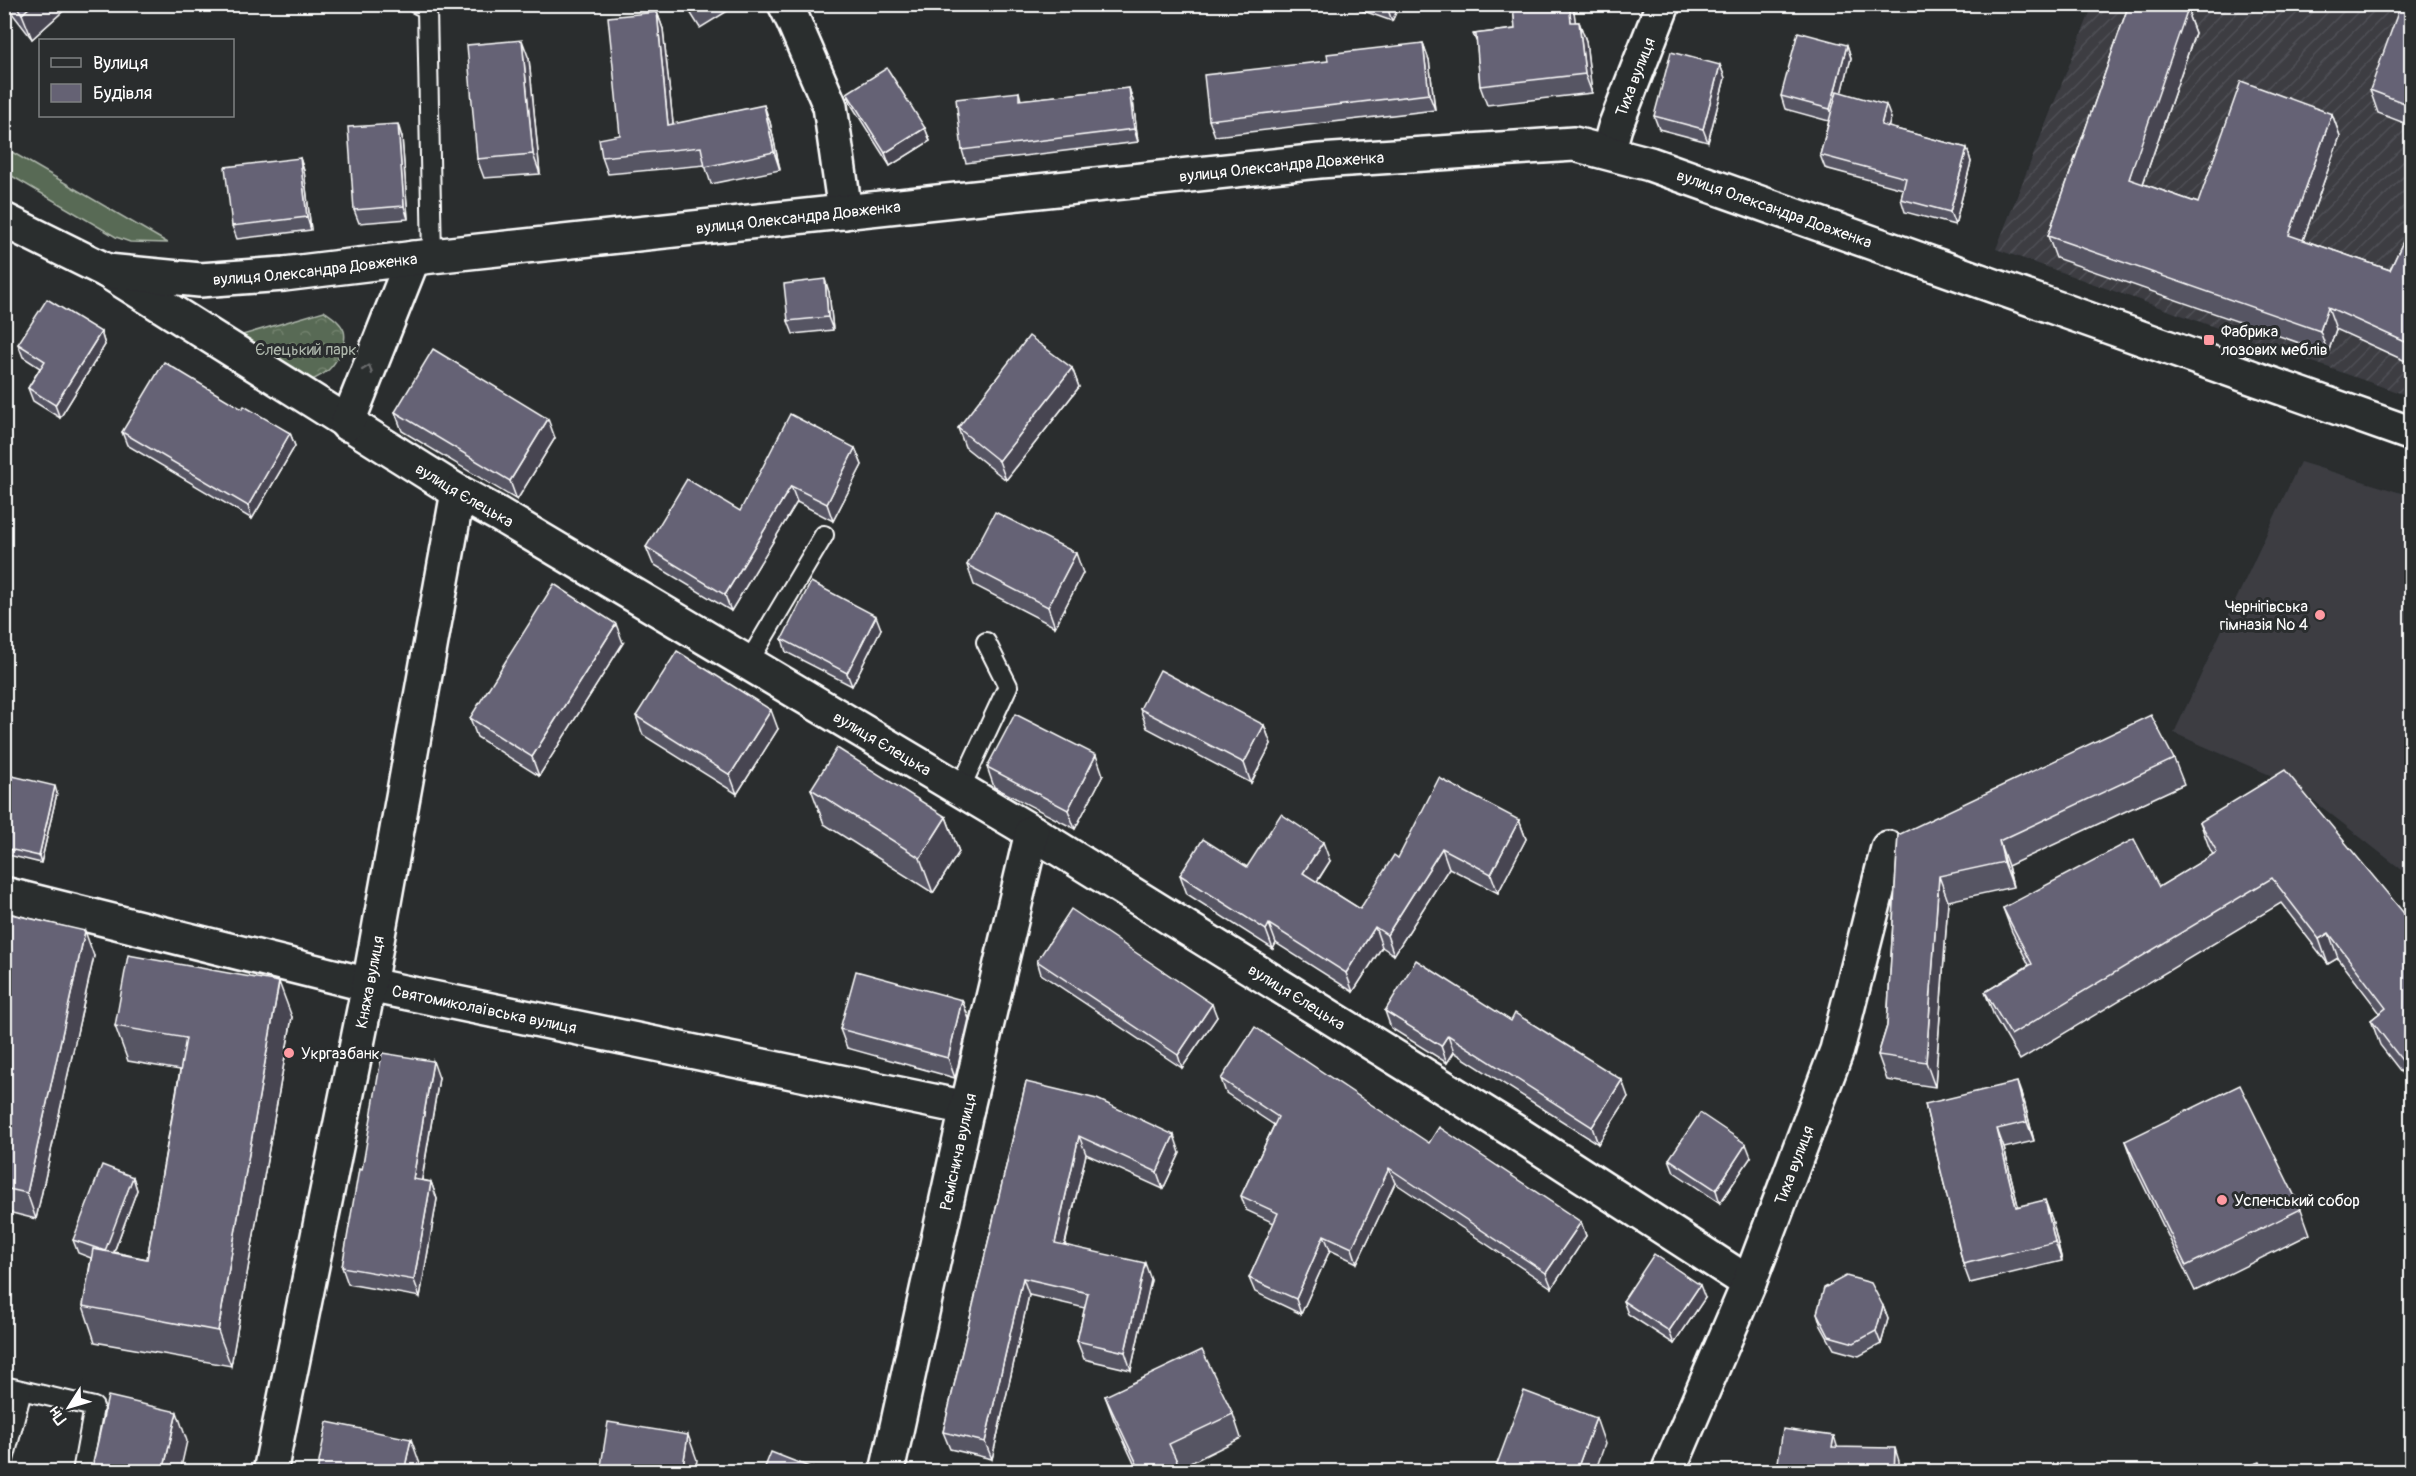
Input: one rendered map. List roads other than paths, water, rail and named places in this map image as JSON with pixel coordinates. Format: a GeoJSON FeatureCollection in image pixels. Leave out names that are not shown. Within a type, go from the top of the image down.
{"type":"FeatureCollection","features":[{"type":"Feature","properties":{"kind":"street"},"geometry":{"type":"LineString","coordinates":[[785,4],[830,106],[845,212]]}},
{"type":"Feature","properties":{"kind":"street","name":"Тиха вулиця"},"geometry":{"type":"LineString","coordinates":[[1608,152],[1615,127],[1664,4]]}},
{"type":"Feature","properties":{"kind":"street","name":"вулиця Олександра Довженка"},"geometry":{"type":"LineString","coordinates":[[107,271],[200,280],[284,274],[423,257],[1320,161],[1574,144],[1650,164],[2412,434]]}},
{"type":"Feature","properties":{"kind":"street","name":"вулиця Єлецька"},"geometry":{"type":"LineString","coordinates":[[4,220],[107,271],[458,492],[1032,832],[1514,1131],[1749,1283]]}},
{"type":"Feature","properties":{"kind":"street"},"geometry":{"type":"LineString","coordinates":[[347,424],[423,257]]}},
{"type":"Feature","properties":{"kind":"street","name":"Княжа вулиця"},"geometry":{"type":"LineString","coordinates":[[270,1472],[369,984],[458,492]]}},
{"type":"Feature","properties":{"kind":"street","name":"Реміснича вулиця"},"geometry":{"type":"LineString","coordinates":[[887,1472],[967,1108],[1032,832]]}},
{"type":"Feature","properties":{"kind":"street","name":"Тиха вулиця"},"geometry":{"type":"LineString","coordinates":[[1668,1472],[1749,1283],[1837,1050],[1888,848]]}},
{"type":"Feature","properties":{"kind":"street","name":"Святомиколаївська вулиця"},"geometry":{"type":"LineString","coordinates":[[4,894],[369,984],[967,1108]]}},
{"type":"Feature","properties":{"kind":"lane"},"geometry":{"type":"LineString","coordinates":[[417,4],[427,9],[423,257]]}},
{"type":"Feature","properties":{"kind":"lane"},"geometry":{"type":"LineString","coordinates":[[748,663],[824,536]]}},
{"type":"Feature","properties":{"kind":"lane"},"geometry":{"type":"LineString","coordinates":[[960,789],[1008,686],[986,642]]}},
{"type":"Feature","properties":{"kind":"lane"},"geometry":{"type":"LineString","coordinates":[[4,1460],[13,1389],[94,1407],[82,1472]]}},
{"type":"Feature","properties":{"kind":"place","name":"Фабрика лозових меблів"},"geometry":{"type":"Point","coordinates":[2209,340]}},
{"type":"Feature","properties":{"kind":"place","name":"Чернігівська гімназія № 4"},"geometry":{"type":"Point","coordinates":[2320,615]}},
{"type":"Feature","properties":{"kind":"place","name":"Укргазбанк"},"geometry":{"type":"Point","coordinates":[289,1053]}},
{"type":"Feature","properties":{"kind":"place","name":"Успенський собор"},"geometry":{"type":"Point","coordinates":[2222,1200]}},
{"type":"Feature","properties":{"kind":"park label","name":"Єлецький парк"},"geometry":{"type":"Point","coordinates":[306,349]}}]}
